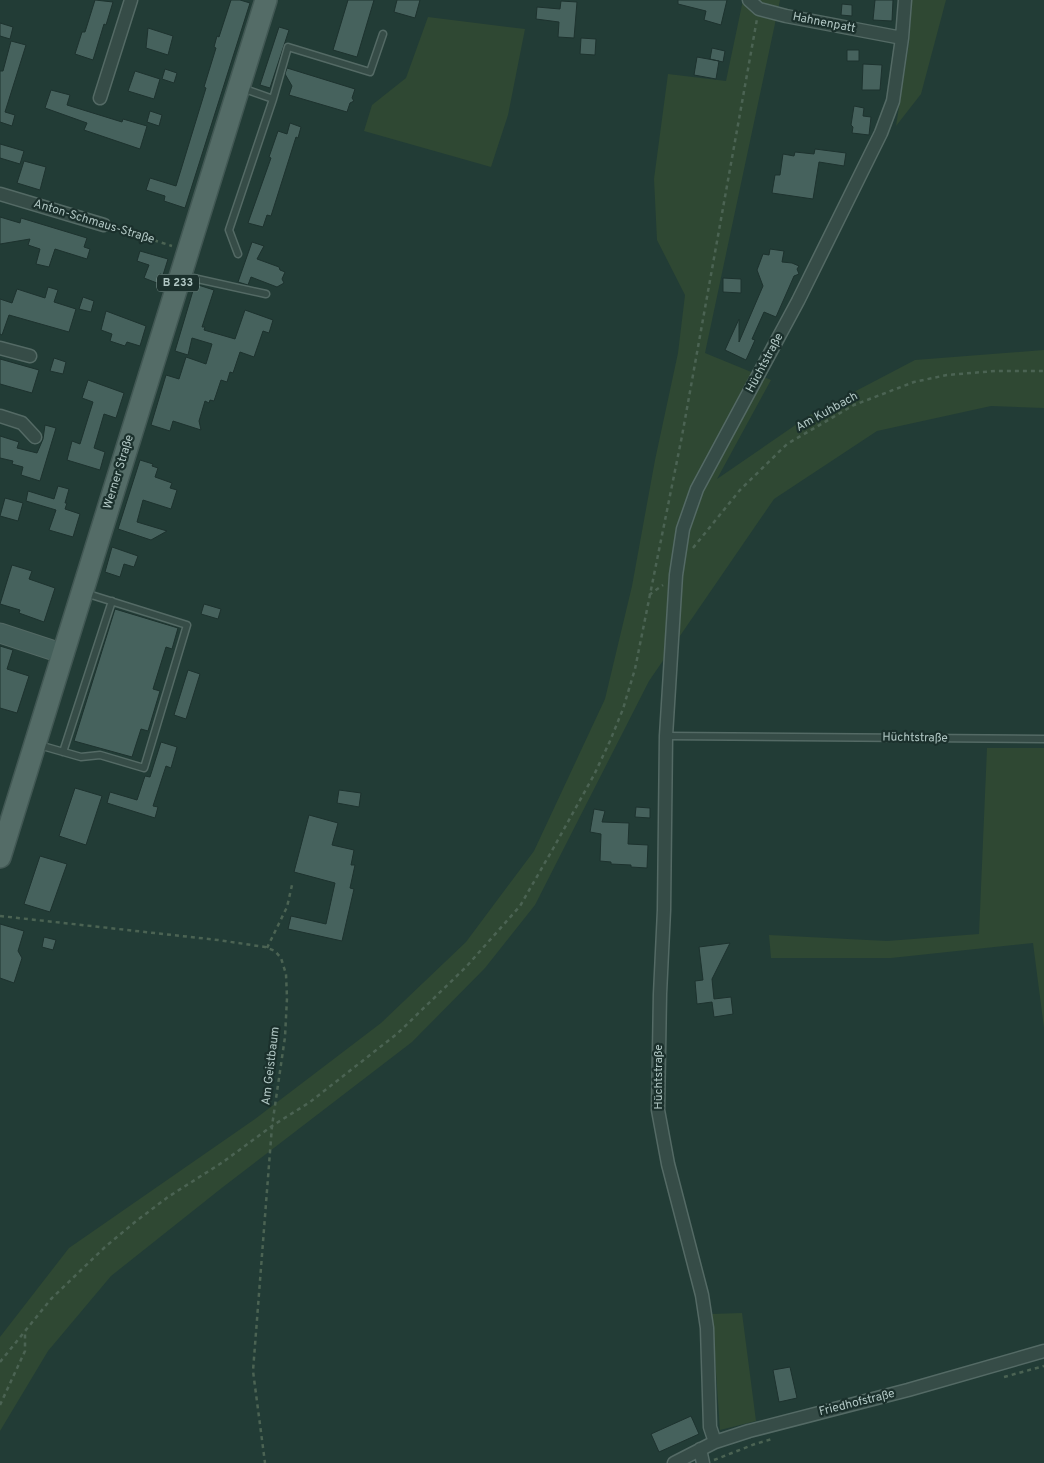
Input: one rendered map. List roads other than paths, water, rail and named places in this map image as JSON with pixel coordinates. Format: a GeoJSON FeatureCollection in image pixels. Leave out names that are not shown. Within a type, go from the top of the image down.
{"type":"FeatureCollection","features":[{"type":"Feature","properties":{"kind":"main road","name":"Werner Straße"},"geometry":{"type":"LineString","coordinates":[[0,857],[266,0]]}},
{"type":"Feature","properties":{"kind":"street"},"geometry":{"type":"LineString","coordinates":[[100,98],[131,0]]}},
{"type":"Feature","properties":{"kind":"street","name":"Hahnenpatt"},"geometry":{"type":"LineString","coordinates":[[749,0],[760,9],[786,16],[902,38]]}},
{"type":"Feature","properties":{"kind":"street","name":"Hüchtstraße"},"geometry":{"type":"LineString","coordinates":[[715,1442],[710,1427],[707,1328],[702,1295],[668,1164],[658,1110],[664,910],[666,736],[676,575],[683,529],[697,489],[798,301],[881,133],[893,101],[902,38],[905,0]]}},
{"type":"Feature","properties":{"kind":"street","name":"Anton-Schmaus-Straße"},"geometry":{"type":"LineString","coordinates":[[0,194],[104,225]]}},
{"type":"Feature","properties":{"kind":"street"},"geometry":{"type":"LineString","coordinates":[[0,348],[30,356]]}},
{"type":"Feature","properties":{"kind":"street"},"geometry":{"type":"LineString","coordinates":[[0,416],[22,423],[35,437]]}},
{"type":"Feature","properties":{"kind":"street"},"geometry":{"type":"LineString","coordinates":[[0,633],[64,654]]}},
{"type":"Feature","properties":{"kind":"street","name":"Friedhofstraße"},"geometry":{"type":"LineString","coordinates":[[674,1463],[715,1442],[749,1431],[908,1390],[1044,1351]]}},
{"type":"Feature","properties":{"kind":"street"},"geometry":{"type":"LineString","coordinates":[[700,1449],[703,1463]]}},
{"type":"Feature","properties":{"kind":"lane"},"geometry":{"type":"LineString","coordinates":[[238,254],[229,230],[288,47],[370,72],[383,34]]}},
{"type":"Feature","properties":{"kind":"lane"},"geometry":{"type":"LineString","coordinates":[[238,87],[272,99]]}},
{"type":"Feature","properties":{"kind":"lane"},"geometry":{"type":"LineString","coordinates":[[180,275],[266,294]]}},
{"type":"Feature","properties":{"kind":"lane"},"geometry":{"type":"LineString","coordinates":[[36,744],[81,756],[100,756],[144,768],[187,625],[82,592]]}},
{"type":"Feature","properties":{"kind":"lane"},"geometry":{"type":"LineString","coordinates":[[62,752],[112,601]]}},
{"type":"Feature","properties":{"kind":"lane","name":"Hüchtstraße"},"geometry":{"type":"LineString","coordinates":[[666,736],[1044,739]]}}]}
